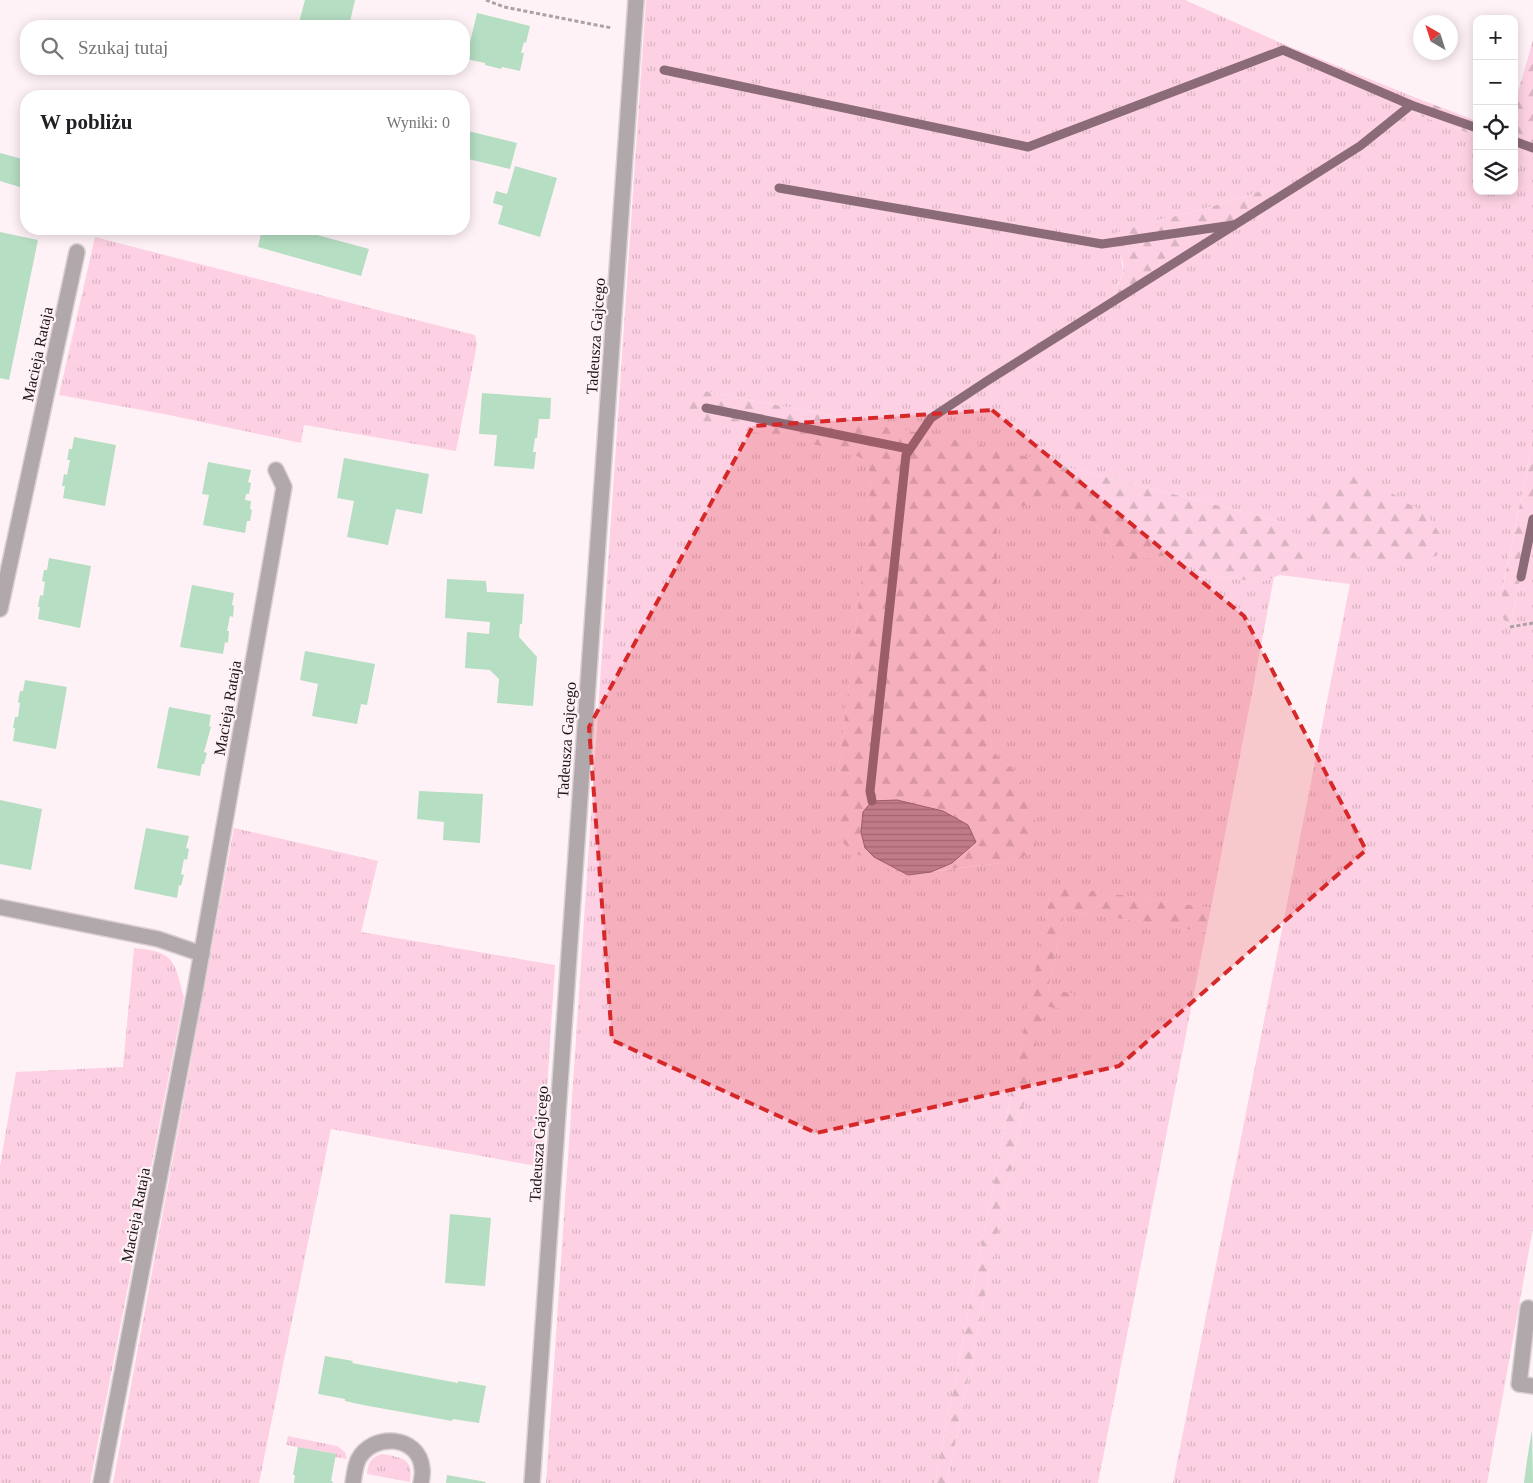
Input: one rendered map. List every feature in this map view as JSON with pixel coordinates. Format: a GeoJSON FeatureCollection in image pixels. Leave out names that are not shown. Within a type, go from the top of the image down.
{"type":"FeatureCollection","features":[{"type":"Feature","properties":{"kind":"street","name":"Tadeusza Gajcego"},"geometry":{"type":"LineString","coordinates":[[532,1483],[636,0]]}},
{"type":"Feature","properties":{"kind":"street","name":"Macieja Rataja"},"geometry":{"type":"LineString","coordinates":[[0,609],[77,252]]}},
{"type":"Feature","properties":{"kind":"street","name":"Macieja Rataja"},"geometry":{"type":"LineString","coordinates":[[101,1483],[202,954],[284,487],[276,470]]}},
{"type":"Feature","properties":{"kind":"street"},"geometry":{"type":"LineString","coordinates":[[0,908],[158,940],[202,954]]}},
{"type":"Feature","properties":{"kind":"street"},"geometry":{"type":"LineString","coordinates":[[1528,1308],[1519,1384],[1533,1386]]}},
{"type":"Feature","properties":{"kind":"street"},"geometry":{"type":"LineString","coordinates":[[353,1483],[356,1467],[362,1455],[368,1448],[387,1440],[400,1442],[418,1457],[422,1466],[421,1483]]}},
{"type":"Feature","properties":{"kind":"path"},"geometry":{"type":"LineString","coordinates":[[486,0],[504,7],[633,32]]}},
{"type":"Feature","properties":{"kind":"path"},"geometry":{"type":"LineString","coordinates":[[1510,627],[1533,623]]}},
{"type":"Feature","properties":{"kind":"highlighted area"},"geometry":{"type":"Polygon","coordinates":[[[992,410],[1244,616],[1366,850],[1119,1066],[816,1133],[612,1040],[589,727],[753,426],[992,410]]]}},
{"type":"Feature","properties":{"kind":"green space"},"geometry":{"type":"Polygon","coordinates":[[[646,0],[1185,0],[1281,43],[1414,97],[1409,112],[1473,135],[1473,195],[1518,195],[1518,151],[1533,157],[1533,440],[1502,590],[1502,617],[1510,627],[1533,519],[1533,1228],[1487,1483],[1173,1483],[1350,584],[1280,575],[1304,561],[1282,522],[977,444],[704,391],[865,460],[872,479],[836,791],[931,872],[1017,861],[1018,774],[992,751],[988,723],[996,600],[996,524],[1012,508],[1053,499],[1086,518],[1107,536],[1115,561],[1165,556],[1213,576],[1261,582],[1274,577],[1211,908],[1052,885],[935,1483],[546,1483],[646,0]],[[1268,187],[1251,195],[1155,221],[1120,255],[1123,268],[1112,297],[1277,194],[1268,187]]]}},
{"type":"Feature","properties":{"kind":"green space"},"geometry":{"type":"Polygon","coordinates":[[[1533,40],[1533,157],[1518,151],[1518,92],[1533,40]]]}},
{"type":"Feature","properties":{"kind":"green space"},"geometry":{"type":"Polygon","coordinates":[[[1414,97],[1473,119],[1473,135],[1409,112],[1414,97]]]}},
{"type":"Feature","properties":{"kind":"green space"},"geometry":{"type":"Polygon","coordinates":[[[1268,187],[1277,194],[1111,298],[1123,273],[1123,262],[1120,255],[1109,241],[1115,233],[1251,195],[1268,187]]]}},
{"type":"Feature","properties":{"kind":"green space"},"geometry":{"type":"Polygon","coordinates":[[[95,237],[475,335],[477,344],[456,451],[304,425],[301,443],[169,415],[59,395],[95,237]]]}},
{"type":"Feature","properties":{"kind":"green space"},"geometry":{"type":"Polygon","coordinates":[[[704,391],[977,444],[1282,522],[1304,543],[1304,561],[1280,575],[1261,582],[1213,576],[1165,556],[1143,558],[1127,569],[1115,561],[1107,536],[1086,518],[1053,500],[1012,508],[996,524],[996,600],[988,723],[992,751],[1018,774],[1039,832],[1035,848],[1017,861],[900,875],[851,851],[840,839],[836,791],[872,479],[865,460],[846,451],[694,420],[689,408],[694,400],[704,391]]]}},
{"type":"Feature","properties":{"kind":"green space"},"geometry":{"type":"Polygon","coordinates":[[[1533,440],[1533,519],[1510,627],[1502,617],[1502,591],[1533,440]]]}},
{"type":"Feature","properties":{"kind":"green space"},"geometry":{"type":"Polygon","coordinates":[[[1345,474],[1375,482],[1427,514],[1440,534],[1441,550],[1436,556],[1409,563],[1365,557],[1348,558],[1323,548],[1311,531],[1308,511],[1317,492],[1345,474]]]}},
{"type":"Feature","properties":{"kind":"green space"},"geometry":{"type":"Polygon","coordinates":[[[234,828],[378,861],[361,932],[555,965],[542,1167],[331,1129],[259,1483],[113,1483],[234,828]]]}},
{"type":"Feature","properties":{"kind":"green space"},"geometry":{"type":"Polygon","coordinates":[[[1052,885],[1211,908],[1206,932],[1065,910],[1048,989],[1074,994],[1070,1010],[1044,1006],[947,1483],[935,1483],[1052,885]]]}},
{"type":"Feature","properties":{"kind":"green space"},"geometry":{"type":"Polygon","coordinates":[[[1065,910],[1206,932],[1098,1483],[947,1483],[1044,1005],[1074,994],[1048,990],[1065,910]]]}},
{"type":"Feature","properties":{"kind":"green space"},"geometry":{"type":"Polygon","coordinates":[[[134,948],[158,952],[166,956],[175,967],[184,997],[90,1483],[0,1483],[0,1166],[16,1072],[123,1067],[134,948]]]}},
{"type":"Feature","properties":{"kind":"green space"},"geometry":{"type":"Polygon","coordinates":[[[288,1436],[337,1446],[345,1452],[347,1459],[335,1457],[335,1454],[286,1445],[288,1436]]]}},
{"type":"Feature","properties":{"kind":"green space"},"geometry":{"type":"Polygon","coordinates":[[[383,1454],[405,1460],[410,1468],[410,1482],[367,1474],[371,1461],[376,1456],[383,1454]]]}},
{"type":"Feature","properties":{"kind":"shaded area"},"geometry":{"type":"Polygon","coordinates":[[[897,800],[943,811],[968,825],[976,842],[952,863],[931,872],[908,875],[874,857],[865,848],[861,832],[863,812],[872,801],[897,800]]]}},
{"type":"Feature","properties":{"kind":"building"},"geometry":{"type":"Polygon","coordinates":[[[305,0],[355,0],[350,20],[300,20],[305,0]]]}},
{"type":"Feature","properties":{"kind":"building"},"geometry":{"type":"Polygon","coordinates":[[[477,13],[530,26],[526,43],[524,42],[521,53],[524,53],[520,71],[502,67],[501,69],[470,60],[470,42],[477,13]]]}},
{"type":"Feature","properties":{"kind":"building"},"geometry":{"type":"Polygon","coordinates":[[[470,131],[517,143],[510,169],[470,159],[470,131]]]}},
{"type":"Feature","properties":{"kind":"building"},"geometry":{"type":"Polygon","coordinates":[[[0,153],[20,158],[20,187],[0,181],[0,153]]]}},
{"type":"Feature","properties":{"kind":"building"},"geometry":{"type":"Polygon","coordinates":[[[515,166],[557,178],[540,237],[498,224],[503,206],[493,203],[496,191],[507,194],[515,166]]]}},
{"type":"Feature","properties":{"kind":"building"},"geometry":{"type":"Polygon","coordinates":[[[0,232],[38,240],[9,380],[0,378],[0,232]]]}},
{"type":"Feature","properties":{"kind":"building"},"geometry":{"type":"Polygon","coordinates":[[[261,235],[317,235],[369,249],[361,276],[258,247],[261,235]]]}},
{"type":"Feature","properties":{"kind":"building"},"geometry":{"type":"Polygon","coordinates":[[[482,393],[551,398],[550,419],[539,419],[533,452],[536,452],[534,469],[494,466],[497,435],[479,434],[482,393]]]}},
{"type":"Feature","properties":{"kind":"building"},"geometry":{"type":"Polygon","coordinates":[[[74,437],[116,445],[105,506],[63,498],[64,474],[67,475],[70,460],[67,460],[69,449],[72,449],[74,437]]]}},
{"type":"Feature","properties":{"kind":"building"},"geometry":{"type":"Polygon","coordinates":[[[344,458],[429,474],[422,514],[396,509],[388,545],[347,537],[354,501],[337,498],[344,458]]]}},
{"type":"Feature","properties":{"kind":"building"},"geometry":{"type":"Polygon","coordinates":[[[208,462],[251,470],[248,482],[251,483],[249,494],[246,494],[245,500],[251,501],[250,509],[252,510],[250,521],[247,521],[245,533],[203,525],[209,495],[202,494],[208,462]]]}},
{"type":"Feature","properties":{"kind":"building"},"geometry":{"type":"Polygon","coordinates":[[[49,558],[91,566],[80,628],[38,619],[40,595],[43,596],[45,582],[42,581],[44,570],[47,570],[49,558]]]}},
{"type":"Feature","properties":{"kind":"building"},"geometry":{"type":"Polygon","coordinates":[[[447,579],[486,581],[487,592],[524,594],[519,637],[537,657],[533,706],[497,703],[499,679],[490,670],[465,668],[467,632],[489,634],[490,622],[445,618],[447,579]]]}},
{"type":"Feature","properties":{"kind":"building"},"geometry":{"type":"Polygon","coordinates":[[[192,585],[234,593],[233,617],[230,616],[227,631],[229,631],[228,643],[225,642],[223,654],[180,647],[192,585]]]}},
{"type":"Feature","properties":{"kind":"building"},"geometry":{"type":"Polygon","coordinates":[[[305,651],[375,664],[367,705],[361,704],[357,724],[312,716],[318,684],[300,680],[305,651]]]}},
{"type":"Feature","properties":{"kind":"building"},"geometry":{"type":"Polygon","coordinates":[[[25,680],[67,687],[56,749],[13,741],[15,728],[13,728],[15,717],[18,717],[20,691],[23,691],[25,680]]]}},
{"type":"Feature","properties":{"kind":"building"},"geometry":{"type":"Polygon","coordinates":[[[169,707],[211,715],[209,726],[211,727],[204,752],[207,753],[204,764],[202,764],[200,776],[157,768],[169,707]]]}},
{"type":"Feature","properties":{"kind":"building"},"geometry":{"type":"Polygon","coordinates":[[[419,791],[483,794],[480,843],[443,840],[444,822],[417,819],[419,791]]]}},
{"type":"Feature","properties":{"kind":"building"},"geometry":{"type":"Polygon","coordinates":[[[0,800],[42,809],[31,870],[0,864],[0,800]]]}},
{"type":"Feature","properties":{"kind":"building"},"geometry":{"type":"Polygon","coordinates":[[[146,828],[189,836],[186,848],[189,849],[187,860],[184,859],[181,874],[184,875],[181,886],[179,885],[177,898],[134,889],[146,828]]]}},
{"type":"Feature","properties":{"kind":"building"},"geometry":{"type":"Polygon","coordinates":[[[450,1214],[491,1218],[485,1286],[445,1283],[450,1214]]]}},
{"type":"Feature","properties":{"kind":"building"},"geometry":{"type":"Polygon","coordinates":[[[325,1356],[458,1383],[458,1381],[486,1386],[479,1423],[453,1419],[452,1421],[363,1405],[345,1401],[345,1399],[318,1394],[325,1356]]]}},
{"type":"Feature","properties":{"kind":"building"},"geometry":{"type":"Polygon","coordinates":[[[1532,1430],[1533,1483],[1524,1483],[1527,1460],[1532,1430]]]}},
{"type":"Feature","properties":{"kind":"building"},"geometry":{"type":"Polygon","coordinates":[[[298,1447],[336,1454],[332,1483],[294,1483],[295,1475],[293,1475],[298,1447]]]}},
{"type":"Feature","properties":{"kind":"building"},"geometry":{"type":"Polygon","coordinates":[[[447,1475],[486,1482],[446,1483],[447,1475]]]}},
{"type":"Feature","properties":{"kind":"waterway"},"geometry":{"type":"LineString","coordinates":[[664,70],[1028,147],[1283,50],[1411,105]]}},
{"type":"Feature","properties":{"kind":"waterway"},"geometry":{"type":"LineString","coordinates":[[872,801],[870,791],[906,455],[931,418],[1360,146],[1411,105],[1473,127]]}},
{"type":"Feature","properties":{"kind":"waterway"},"geometry":{"type":"LineString","coordinates":[[1518,142],[1533,148]]}},
{"type":"Feature","properties":{"kind":"waterway"},"geometry":{"type":"LineString","coordinates":[[779,188],[1102,244],[1233,225]]}},
{"type":"Feature","properties":{"kind":"waterway"},"geometry":{"type":"LineString","coordinates":[[706,408],[909,449]]}},
{"type":"Feature","properties":{"kind":"waterway"},"geometry":{"type":"LineString","coordinates":[[1521,577],[1533,519]]}}]}
